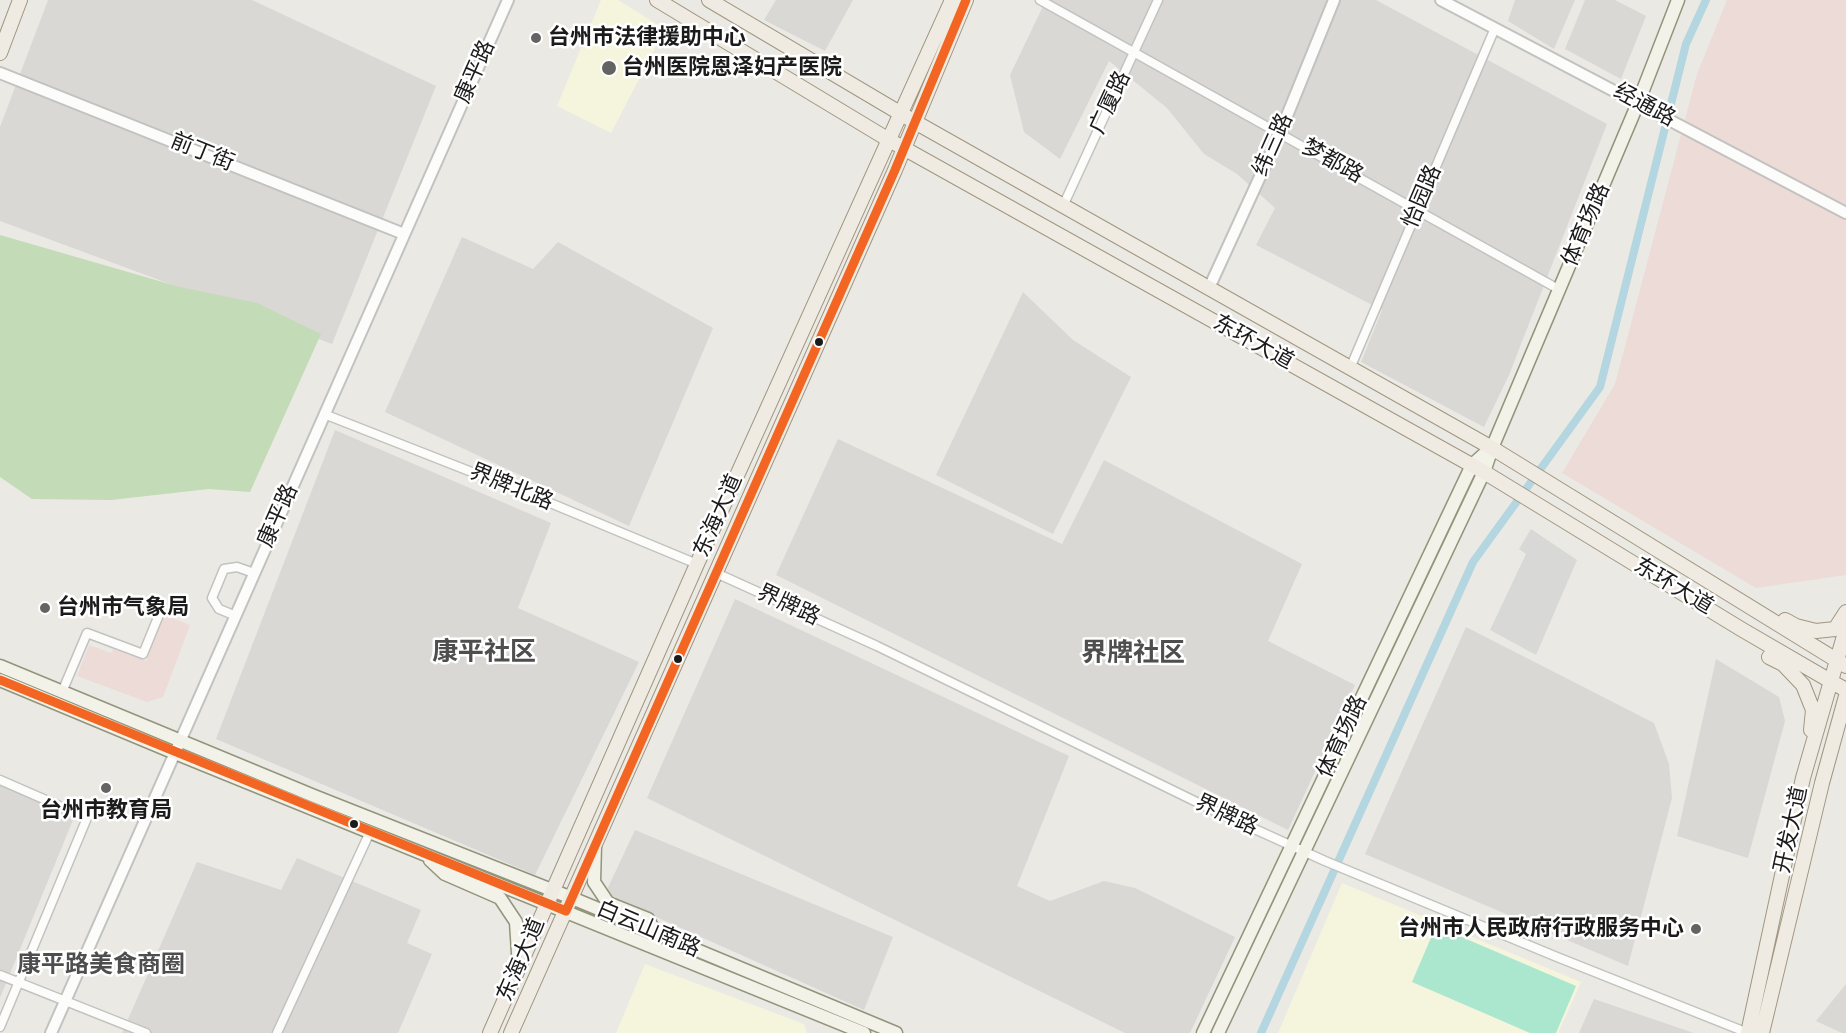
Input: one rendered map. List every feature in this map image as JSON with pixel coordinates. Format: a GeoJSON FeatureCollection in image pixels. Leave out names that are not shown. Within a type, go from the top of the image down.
{"type":"FeatureCollection","features":[{"type":"Feature","properties":{"kind":"main road"},"geometry":{"type":"LineString","coordinates":[[0,53],[20,0]]}},
{"type":"Feature","properties":{"kind":"main road","name":"东环大道"},"geometry":{"type":"LineString","coordinates":[[657,0],[889,140],[1472,465],[1741,629],[1846,690]]}},
{"type":"Feature","properties":{"kind":"main road","name":"东环大道"},"geometry":{"type":"LineString","coordinates":[[710,0],[901,114],[1351,366],[1492,448],[1841,663]]}},
{"type":"Feature","properties":{"kind":"main road","name":"东海大道"},"geometry":{"type":"LineString","coordinates":[[490,1033],[697,564],[952,0]]}},
{"type":"Feature","properties":{"kind":"main road","name":"东海大道"},"geometry":{"type":"LineString","coordinates":[[511,1033],[904,148],[966,0]]}},
{"type":"Feature","properties":{"kind":"main road","name":"体育场路"},"geometry":{"type":"LineString","coordinates":[[1218,1033],[1484,472],[1492,448],[1638,103],[1678,0]]}},
{"type":"Feature","properties":{"kind":"main road","name":"体育场路"},"geometry":{"type":"LineString","coordinates":[[1203,1033],[1472,465],[1492,448]]}},
{"type":"Feature","properties":{"kind":"main road"},"geometry":{"type":"LineString","coordinates":[[1752,609],[1759,607],[1796,626],[1816,632],[1835,629],[1846,612]]}},
{"type":"Feature","properties":{"kind":"main road"},"geometry":{"type":"LineString","coordinates":[[1741,629],[1748,644],[1783,664],[1803,685],[1813,710],[1803,778]]}},
{"type":"Feature","properties":{"kind":"main road","name":"开发大道"},"geometry":{"type":"LineString","coordinates":[[1748,1033],[1803,778],[1831,682],[1841,663],[1846,629]]}},
{"type":"Feature","properties":{"kind":"main road","name":"白云山南路"},"geometry":{"type":"LineString","coordinates":[[0,666],[62,692],[178,748],[370,832],[425,855],[549,897]]}},
{"type":"Feature","properties":{"kind":"main road","name":"白云山南路"},"geometry":{"type":"LineString","coordinates":[[0,680],[178,748],[569,905],[850,1025],[896,1033]]}},
{"type":"Feature","properties":{"kind":"main road","name":"开发大道"},"geometry":{"type":"LineString","coordinates":[[1762,1033],[1822,783],[1846,696]]}},
{"type":"Feature","properties":{"kind":"main road"},"geometry":{"type":"LineString","coordinates":[[1822,783],[1846,737]]}},
{"type":"Feature","properties":{"kind":"main road"},"geometry":{"type":"LineString","coordinates":[[595,843],[594,882],[608,903],[648,919],[656,934]]}},
{"type":"Feature","properties":{"kind":"main road"},"geometry":{"type":"LineString","coordinates":[[425,855],[445,874],[500,898],[516,922],[519,968]]}},
{"type":"Feature","properties":{"kind":"main road","name":"白云山南路"},"geometry":{"type":"LineString","coordinates":[[569,905],[656,934],[864,1033]]}},
{"type":"Feature","properties":{"kind":"street","name":"康平路"},"geometry":{"type":"LineString","coordinates":[[51,1033],[508,0]]}},
{"type":"Feature","properties":{"kind":"street","name":"梦都路"},"geometry":{"type":"LineString","coordinates":[[1040,0],[1560,290]]}},
{"type":"Feature","properties":{"kind":"street","name":"广厦路"},"geometry":{"type":"LineString","coordinates":[[1063,206],[1158,0]]}},
{"type":"Feature","properties":{"kind":"street","name":"纬三路"},"geometry":{"type":"LineString","coordinates":[[1209,288],[1280,133],[1334,0]]}},
{"type":"Feature","properties":{"kind":"street","name":"经通路"},"geometry":{"type":"LineString","coordinates":[[1441,0],[1846,213]]}},
{"type":"Feature","properties":{"kind":"street","name":"怡园路"},"geometry":{"type":"LineString","coordinates":[[1351,366],[1495,28]]}},
{"type":"Feature","properties":{"kind":"street","name":"前丁街"},"geometry":{"type":"LineString","coordinates":[[0,72],[404,234]]}},
{"type":"Feature","properties":{"kind":"street","name":"界牌北路"},"geometry":{"type":"LineString","coordinates":[[324,414],[543,500],[697,564]]}},
{"type":"Feature","properties":{"kind":"street"},"geometry":{"type":"LineString","coordinates":[[236,616],[219,609],[212,598],[224,570],[237,567],[254,573]]}},
{"type":"Feature","properties":{"kind":"street","name":"界牌路"},"geometry":{"type":"LineString","coordinates":[[716,573],[877,646],[1215,811],[1303,851],[1557,957],[1748,1033]]}},
{"type":"Feature","properties":{"kind":"street"},"geometry":{"type":"LineString","coordinates":[[62,692],[87,633],[143,654],[161,610]]}},
{"type":"Feature","properties":{"kind":"street"},"geometry":{"type":"LineString","coordinates":[[0,780],[87,818],[0,1027]]}},
{"type":"Feature","properties":{"kind":"street"},"geometry":{"type":"LineString","coordinates":[[277,1033],[370,832]]}},
{"type":"Feature","properties":{"kind":"street"},"geometry":{"type":"LineString","coordinates":[[0,975],[146,1033]]}},
{"type":"Feature","properties":{"kind":"shaded area"},"geometry":{"type":"Polygon","coordinates":[[[48,0],[252,0],[436,86],[332,344],[0,221],[0,127],[48,0]]]}},
{"type":"Feature","properties":{"kind":"shaded area","name":"台州医院恩泽妇产医院"},"geometry":{"type":"Polygon","coordinates":[[[601,0],[618,0],[665,29],[611,133],[557,106],[601,0]]]}},
{"type":"Feature","properties":{"kind":"shaded area"},"geometry":{"type":"Polygon","coordinates":[[[776,0],[853,0],[825,51],[764,20],[776,0]]]}},
{"type":"Feature","properties":{"kind":"shaded area"},"geometry":{"type":"Polygon","coordinates":[[[1046,0],[1376,0],[1607,124],[1509,375],[1484,427],[1361,362],[1382,310],[1256,245],[1275,208],[1237,174],[1204,154],[1167,108],[1109,61],[1060,159],[1024,132],[1010,75],[1046,0]]]}},
{"type":"Feature","properties":{"kind":"shaded area"},"geometry":{"type":"Polygon","coordinates":[[[1515,0],[1575,0],[1554,49],[1508,21],[1515,0]]]}},
{"type":"Feature","properties":{"kind":"shaded area"},"geometry":{"type":"Polygon","coordinates":[[[1585,0],[1615,0],[1646,16],[1621,79],[1565,49],[1585,0]]]}},
{"type":"Feature","properties":{"kind":"shaded area"},"geometry":{"type":"Polygon","coordinates":[[[1727,0],[1846,0],[1846,575],[1756,588],[1562,473],[1615,384],[1697,74],[1727,0]]]}},
{"type":"Feature","properties":{"kind":"shaded area"},"geometry":{"type":"Polygon","coordinates":[[[462,237],[533,269],[558,242],[713,328],[629,526],[385,412],[462,237]]]}},
{"type":"Feature","properties":{"kind":"shaded area"},"geometry":{"type":"Polygon","coordinates":[[[1023,292],[1073,340],[1131,377],[1053,534],[936,475],[1023,292]]]}},
{"type":"Feature","properties":{"kind":"shaded area"},"geometry":{"type":"Polygon","coordinates":[[[335,430],[551,523],[518,608],[639,662],[535,875],[216,739],[335,430]]]}},
{"type":"Feature","properties":{"kind":"shaded area"},"geometry":{"type":"Polygon","coordinates":[[[838,439],[1062,544],[1104,460],[1302,564],[1268,641],[1355,685],[1288,830],[776,575],[838,439]]]}},
{"type":"Feature","properties":{"kind":"shaded area"},"geometry":{"type":"Polygon","coordinates":[[[1531,529],[1577,560],[1536,655],[1490,630],[1526,554],[1519,549],[1531,529]]]}},
{"type":"Feature","properties":{"kind":"shaded area"},"geometry":{"type":"Polygon","coordinates":[[[735,599],[1069,756],[1017,886],[1050,901],[1104,881],[1135,888],[1235,937],[1190,1033],[1125,1033],[647,798],[735,599]]]}},
{"type":"Feature","properties":{"kind":"shaded area"},"geometry":{"type":"Polygon","coordinates":[[[164,615],[190,625],[163,697],[147,702],[77,676],[89,645],[111,653],[113,649],[146,661],[164,615]]]}},
{"type":"Feature","properties":{"kind":"shaded area"},"geometry":{"type":"Polygon","coordinates":[[[1466,627],[1654,723],[1669,764],[1672,798],[1628,966],[1365,854],[1466,627]]]}},
{"type":"Feature","properties":{"kind":"shaded area"},"geometry":{"type":"Polygon","coordinates":[[[1716,659],[1779,697],[1785,721],[1748,858],[1677,836],[1716,659]]]}},
{"type":"Feature","properties":{"kind":"shaded area"},"geometry":{"type":"Polygon","coordinates":[[[0,783],[75,815],[0,998],[0,783]]]}},
{"type":"Feature","properties":{"kind":"shaded area"},"geometry":{"type":"Polygon","coordinates":[[[635,830],[893,937],[864,1010],[605,894],[635,830]]]}},
{"type":"Feature","properties":{"kind":"shaded area"},"geometry":{"type":"Polygon","coordinates":[[[297,858],[421,910],[407,943],[432,954],[398,1033],[122,1033],[197,862],[281,890],[297,858]]]}},
{"type":"Feature","properties":{"kind":"shaded area"},"geometry":{"type":"Polygon","coordinates":[[[1342,883],[1581,982],[1558,1033],[1278,1033],[1342,883]]]}},
{"type":"Feature","properties":{"kind":"shaded area"},"geometry":{"type":"Polygon","coordinates":[[[645,964],[804,1024],[807,1033],[616,1033],[645,964]]]}},
{"type":"Feature","properties":{"kind":"shaded area"},"geometry":{"type":"Polygon","coordinates":[[[1846,984],[1846,1033],[1842,1033],[1816,1021],[1846,984]]]}},
{"type":"Feature","properties":{"kind":"shaded area"},"geometry":{"type":"Polygon","coordinates":[[[1594,999],[1694,1033],[1579,1033],[1594,999]]]}},
{"type":"Feature","properties":{"kind":"green space"},"geometry":{"type":"Polygon","coordinates":[[[0,235],[180,287],[257,303],[321,334],[250,492],[209,489],[111,500],[32,499],[0,477],[0,235]]]}},
{"type":"Feature","properties":{"kind":"green space"},"geometry":{"type":"Polygon","coordinates":[[[1436,926],[1576,986],[1556,1033],[1530,1033],[1412,982],[1436,926]]]}},
{"type":"Feature","properties":{"kind":"waterway"},"geometry":{"type":"LineString","coordinates":[[1261,1033],[1473,562],[1600,387],[1686,44],[1706,0]]}},
{"type":"Feature","properties":{"kind":"transit line"},"geometry":{"type":"LineString","coordinates":[[0,680],[566,911],[895,170],[966,0]]}},
{"type":"Feature","properties":{"kind":"place","name":"台州市法律援助中心"},"geometry":{"type":"Point","coordinates":[536,38]}},
{"type":"Feature","properties":{"kind":"place","name":"台州医院恩泽妇产医院"},"geometry":{"type":"Point","coordinates":[609,68]}},
{"type":"Feature","properties":{"kind":"place","name":"台州市气象局"},"geometry":{"type":"Point","coordinates":[45,608]}},
{"type":"Feature","properties":{"kind":"place","name":"台州市教育局"},"geometry":{"type":"Point","coordinates":[106,788]}},
{"type":"Feature","properties":{"kind":"place","name":"台州市人民政府行政服务中心"},"geometry":{"type":"Point","coordinates":[1696,929]}},
{"type":"Feature","properties":{"kind":"district","name":"康平社区"},"geometry":{"type":"Point","coordinates":[484,653]}},
{"type":"Feature","properties":{"kind":"district","name":"界牌社区"},"geometry":{"type":"Point","coordinates":[1133,654]}},
{"type":"Feature","properties":{"kind":"district","name":"康平路美食商圈"},"geometry":{"type":"Point","coordinates":[101,966]}}]}
